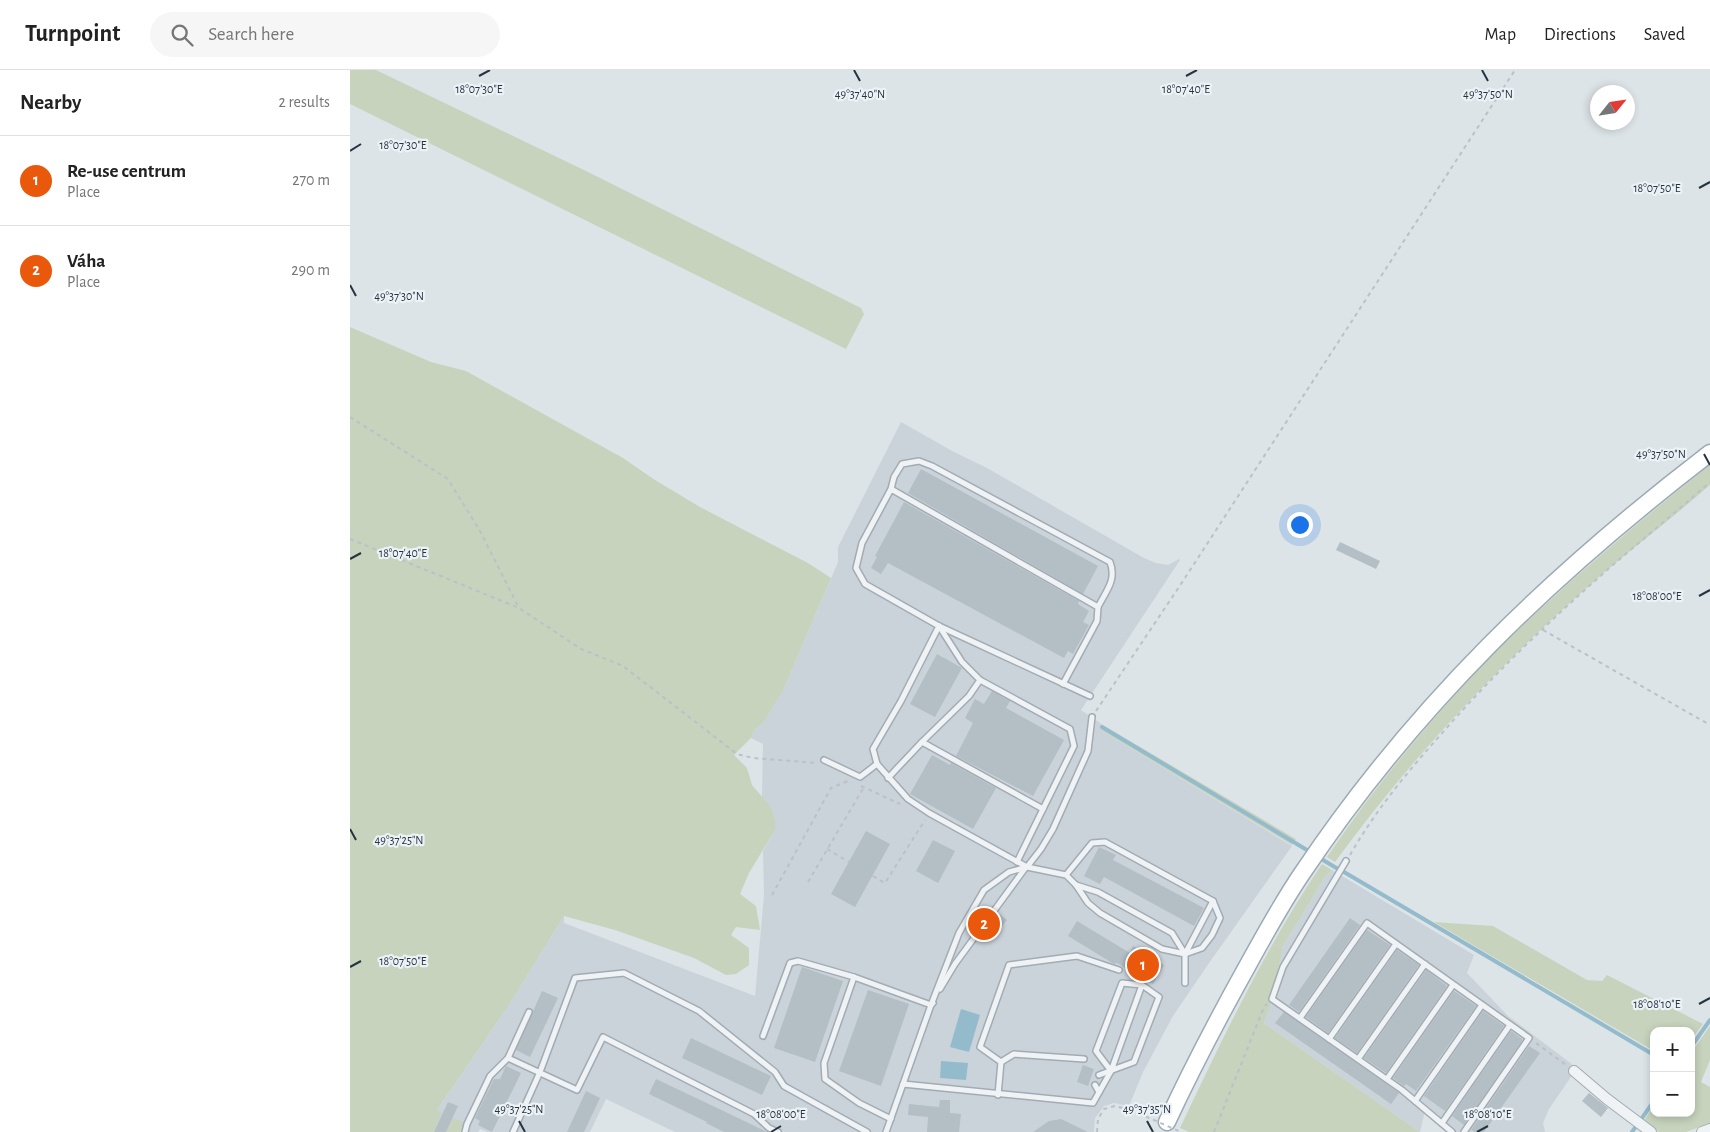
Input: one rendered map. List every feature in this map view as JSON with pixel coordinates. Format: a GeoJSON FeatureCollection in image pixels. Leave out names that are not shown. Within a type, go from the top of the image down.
{"type":"FeatureCollection","features":[{"type":"Feature","properties":{"kind":"main road"},"geometry":{"type":"LineString","coordinates":[[1165,1127],[1206,1040],[1280,908],[1333,828],[1394,749],[1457,678],[1534,600],[1586,553],[1710,453]]}},
{"type":"Feature","properties":{"kind":"street"},"geometry":{"type":"LineString","coordinates":[[1574,1071],[1651,1132]]}},
{"type":"Feature","properties":{"kind":"street"},"geometry":{"type":"LineString","coordinates":[[1702,1132],[1710,1129]]}},
{"type":"Feature","properties":{"kind":"lane"},"geometry":{"type":"LineString","coordinates":[[1063,684],[1097,621],[1098,607],[1112,580],[1113,572],[1110,562],[932,466],[919,461],[902,464],[862,543],[856,568],[865,584],[939,626],[1063,684],[1090,696]]}},
{"type":"Feature","properties":{"kind":"lane"},"geometry":{"type":"LineString","coordinates":[[891,489],[1098,607]]}},
{"type":"Feature","properties":{"kind":"lane"},"geometry":{"type":"LineString","coordinates":[[939,626],[962,662],[980,680],[1070,730],[1074,746],[1017,862]]}},
{"type":"Feature","properties":{"kind":"lane"},"geometry":{"type":"LineString","coordinates":[[939,626],[901,701],[873,749],[877,764],[908,799],[929,813],[1027,867],[1066,875],[1076,885],[1088,903],[1100,913],[1162,950],[1185,954],[1202,948],[1212,935],[1220,918],[1213,901],[1105,842],[1092,843],[1066,875]]}},
{"type":"Feature","properties":{"kind":"lane"},"geometry":{"type":"LineString","coordinates":[[888,778],[969,696],[980,680]]}},
{"type":"Feature","properties":{"kind":"lane"},"geometry":{"type":"LineString","coordinates":[[931,1006],[954,964],[1041,849],[1053,829],[1088,751],[1092,717]]}},
{"type":"Feature","properties":{"kind":"lane"},"geometry":{"type":"LineString","coordinates":[[922,742],[1043,809]]}},
{"type":"Feature","properties":{"kind":"lane"},"geometry":{"type":"LineString","coordinates":[[824,760],[860,777],[877,764]]}},
{"type":"Feature","properties":{"kind":"lane"},"geometry":{"type":"LineString","coordinates":[[1346,862],[1283,967],[1272,999],[1387,1079],[1452,1132]]}},
{"type":"Feature","properties":{"kind":"lane"},"geometry":{"type":"LineString","coordinates":[[886,1132],[931,1006],[960,933],[984,890],[1009,872],[1027,867]]}},
{"type":"Feature","properties":{"kind":"lane"},"geometry":{"type":"LineString","coordinates":[[1076,885],[1098,892],[1172,933],[1185,954]]}},
{"type":"Feature","properties":{"kind":"lane"},"geometry":{"type":"LineString","coordinates":[[1185,983],[1185,954],[1213,901]]}},
{"type":"Feature","properties":{"kind":"lane"},"geometry":{"type":"LineString","coordinates":[[1300,1018],[1367,923],[1530,1038],[1464,1132]]}},
{"type":"Feature","properties":{"kind":"lane"},"geometry":{"type":"LineString","coordinates":[[1329,1039],[1396,944]]}},
{"type":"Feature","properties":{"kind":"lane"},"geometry":{"type":"LineString","coordinates":[[1001,1062],[980,1047],[1009,965],[1077,956],[1119,970]]}},
{"type":"Feature","properties":{"kind":"lane"},"geometry":{"type":"LineString","coordinates":[[763,1036],[790,963],[798,961],[854,977],[931,1006]]}},
{"type":"Feature","properties":{"kind":"lane"},"geometry":{"type":"LineString","coordinates":[[1358,1059],[1425,964]]}},
{"type":"Feature","properties":{"kind":"lane"},"geometry":{"type":"LineString","coordinates":[[513,1132],[540,1072],[575,978],[624,973],[699,1011],[775,1072],[784,1086],[868,1132]]}},
{"type":"Feature","properties":{"kind":"lane"},"geometry":{"type":"LineString","coordinates":[[854,977],[824,1063],[823,1072],[825,1079],[832,1085],[890,1119]]}},
{"type":"Feature","properties":{"kind":"lane"},"geometry":{"type":"LineString","coordinates":[[1099,1075],[1111,1071],[1134,1062],[1159,997],[1142,986],[1122,984],[1096,1051],[1111,1071]]}},
{"type":"Feature","properties":{"kind":"lane"},"geometry":{"type":"LineString","coordinates":[[1387,1079],[1453,985]]}},
{"type":"Feature","properties":{"kind":"lane"},"geometry":{"type":"LineString","coordinates":[[903,1084],[1094,1103],[1111,1071],[1142,986]]}},
{"type":"Feature","properties":{"kind":"lane"},"geometry":{"type":"LineString","coordinates":[[1415,1101],[1482,1005]]}},
{"type":"Feature","properties":{"kind":"lane"},"geometry":{"type":"LineString","coordinates":[[465,1132],[490,1076],[508,1058],[529,1012]]}},
{"type":"Feature","properties":{"kind":"lane"},"geometry":{"type":"LineString","coordinates":[[1442,1124],[1510,1025]]}},
{"type":"Feature","properties":{"kind":"lane"},"geometry":{"type":"LineString","coordinates":[[508,1058],[577,1090],[603,1037],[754,1114],[769,1128],[778,1132]]}},
{"type":"Feature","properties":{"kind":"lane"},"geometry":{"type":"LineString","coordinates":[[1001,1062],[1014,1054],[1084,1059]]}},
{"type":"Feature","properties":{"kind":"lane"},"geometry":{"type":"LineString","coordinates":[[998,1094],[1001,1062]]}},
{"type":"Feature","properties":{"kind":"lane"},"geometry":{"type":"LineString","coordinates":[[1095,1085],[1099,1092]]}},
{"type":"Feature","properties":{"kind":"path"},"geometry":{"type":"LineString","coordinates":[[1092,717],[1515,70]]}},
{"type":"Feature","properties":{"kind":"path"},"geometry":{"type":"LineString","coordinates":[[350,417],[448,479],[480,531],[519,608]]}},
{"type":"Feature","properties":{"kind":"path"},"geometry":{"type":"LineString","coordinates":[[1346,862],[1366,828],[1408,772],[1470,701],[1598,578],[1710,482]]}},
{"type":"Feature","properties":{"kind":"path"},"geometry":{"type":"LineString","coordinates":[[350,538],[519,608],[580,649],[624,666],[737,754],[753,758],[818,764]]}},
{"type":"Feature","properties":{"kind":"path"},"geometry":{"type":"LineString","coordinates":[[1542,630],[1710,725]]}},
{"type":"Feature","properties":{"kind":"path"},"geometry":{"type":"LineString","coordinates":[[772,894],[830,788],[850,780],[842,776]]}},
{"type":"Feature","properties":{"kind":"path"},"geometry":{"type":"LineString","coordinates":[[857,784],[905,806]]}},
{"type":"Feature","properties":{"kind":"path"},"geometry":{"type":"LineString","coordinates":[[808,882],[864,787]]}},
{"type":"Feature","properties":{"kind":"path"},"geometry":{"type":"LineString","coordinates":[[873,876],[885,882],[929,813]]}},
{"type":"Feature","properties":{"kind":"path"},"geometry":{"type":"LineString","coordinates":[[827,849],[849,862]]}},
{"type":"Feature","properties":{"kind":"path"},"geometry":{"type":"LineString","coordinates":[[1214,1132],[1264,1006],[1272,999]]}},
{"type":"Feature","properties":{"kind":"path"},"geometry":{"type":"LineString","coordinates":[[1530,1038],[1574,1071]]}},
{"type":"Feature","properties":{"kind":"path"},"geometry":{"type":"LineString","coordinates":[[1097,1132],[1098,1119],[1104,1109],[1115,1106],[1131,1110],[1182,1132]]}},
{"type":"Feature","properties":{"kind":"shaded area"},"geometry":{"type":"Polygon","coordinates":[[[901,422],[987,468],[1144,558],[1168,565],[1180,560],[1081,710],[1103,725],[1101,730],[1292,846],[1173,1016],[1143,1072],[1129,1106],[1114,1103],[1104,1106],[1095,1118],[1094,1132],[675,1132],[606,1099],[590,1132],[487,1132],[480,1129],[478,1132],[422,1132],[509,1005],[564,916],[564,923],[755,996],[764,895],[763,851],[775,830],[775,820],[772,808],[762,797],[763,744],[751,738],[755,729],[763,723],[783,691],[838,562],[838,547],[901,422]]]}},
{"type":"Feature","properties":{"kind":"shaded area"},"geometry":{"type":"Polygon","coordinates":[[[1332,870],[1474,955],[1467,973],[1508,1016],[1577,1068],[1549,1109],[1543,1123],[1545,1132],[1455,1132],[1425,1111],[1420,1132],[1264,1023],[1271,1004],[1283,946],[1325,877],[1332,870]]]}},
{"type":"Feature","properties":{"kind":"green space"},"geometry":{"type":"Polygon","coordinates":[[[350,70],[376,70],[588,172],[861,308],[864,314],[846,349],[350,104],[350,70]]]}},
{"type":"Feature","properties":{"kind":"green space"},"geometry":{"type":"Polygon","coordinates":[[[350,327],[431,362],[466,371],[623,458],[700,507],[808,563],[831,578],[783,691],[763,723],[755,729],[751,738],[734,755],[747,768],[752,785],[772,808],[775,820],[775,830],[749,873],[740,894],[756,906],[760,930],[736,927],[731,935],[749,948],[749,965],[736,974],[726,975],[694,958],[615,930],[564,916],[509,1005],[437,1110],[442,1113],[433,1132],[350,1132],[350,327]]]}},
{"type":"Feature","properties":{"kind":"green space"},"geometry":{"type":"Polygon","coordinates":[[[1710,465],[1710,485],[1598,578],[1515,654],[1421,754],[1391,789],[1335,862],[1327,857],[1386,776],[1498,649],[1605,551],[1710,465]]]}},
{"type":"Feature","properties":{"kind":"green space"},"geometry":{"type":"Polygon","coordinates":[[[1103,725],[1296,839],[1292,845],[1101,730],[1103,725]]]}},
{"type":"Feature","properties":{"kind":"green space"},"geometry":{"type":"Polygon","coordinates":[[[1322,864],[1332,870],[1325,877],[1283,946],[1271,1004],[1264,1023],[1420,1132],[1189,1132],[1180,1128],[1264,960],[1322,864]]]}},
{"type":"Feature","properties":{"kind":"green space"},"geometry":{"type":"Polygon","coordinates":[[[1434,922],[1493,926],[1587,980],[1602,981],[1607,975],[1703,1024],[1695,1035],[1695,1027],[1650,1027],[1650,1049],[1434,922]]]}},
{"type":"Feature","properties":{"kind":"green space"},"geometry":{"type":"Polygon","coordinates":[[[1710,1026],[1710,1060],[1701,1082],[1710,1087],[1710,1123],[1686,1132],[1659,1132],[1644,1120],[1650,1112],[1650,1117],[1695,1117],[1695,1047],[1710,1026]]]}},
{"type":"Feature","properties":{"kind":"green space"},"geometry":{"type":"Polygon","coordinates":[[[453,1118],[464,1122],[460,1132],[446,1132],[453,1118]]]}},
{"type":"Feature","properties":{"kind":"water"},"geometry":{"type":"Polygon","coordinates":[[[961,1009],[980,1015],[969,1052],[950,1047],[961,1009]]]}},
{"type":"Feature","properties":{"kind":"water"},"geometry":{"type":"Polygon","coordinates":[[[941,1061],[968,1063],[966,1080],[940,1078],[941,1061]]]}},
{"type":"Feature","properties":{"kind":"building"},"geometry":{"type":"Polygon","coordinates":[[[921,469],[1098,566],[1083,594],[908,493],[921,469]]]}},
{"type":"Feature","properties":{"kind":"building"},"geometry":{"type":"Polygon","coordinates":[[[904,502],[1079,601],[1078,604],[1089,611],[1083,622],[1089,625],[1073,654],[1068,651],[1064,658],[888,563],[881,574],[871,568],[877,557],[875,556],[904,502]]]}},
{"type":"Feature","properties":{"kind":"building"},"geometry":{"type":"Polygon","coordinates":[[[1340,542],[1380,561],[1376,569],[1336,550],[1340,542]]]}},
{"type":"Feature","properties":{"kind":"building"},"geometry":{"type":"Polygon","coordinates":[[[937,654],[962,668],[935,717],[910,704],[937,654]]]}},
{"type":"Feature","properties":{"kind":"building"},"geometry":{"type":"Polygon","coordinates":[[[992,691],[1010,701],[1006,708],[1064,740],[1033,796],[956,756],[973,723],[965,718],[975,699],[984,704],[992,691]]]}},
{"type":"Feature","properties":{"kind":"building"},"geometry":{"type":"Polygon","coordinates":[[[932,755],[950,765],[951,763],[996,788],[973,829],[910,794],[932,755]]]}},
{"type":"Feature","properties":{"kind":"building"},"geometry":{"type":"Polygon","coordinates":[[[866,831],[890,844],[855,907],[831,894],[866,831]]]}},
{"type":"Feature","properties":{"kind":"building"},"geometry":{"type":"Polygon","coordinates":[[[933,840],[955,851],[938,883],[916,871],[933,840]]]}},
{"type":"Feature","properties":{"kind":"building"},"geometry":{"type":"Polygon","coordinates":[[[1099,847],[1116,855],[1113,860],[1204,908],[1194,926],[1104,877],[1100,884],[1084,876],[1099,847]]]}},
{"type":"Feature","properties":{"kind":"building"},"geometry":{"type":"Polygon","coordinates":[[[998,913],[1007,920],[996,934],[987,927],[998,913]]]}},
{"type":"Feature","properties":{"kind":"building"},"geometry":{"type":"Polygon","coordinates":[[[1350,918],[1360,925],[1299,1012],[1289,1005],[1350,918]]]}},
{"type":"Feature","properties":{"kind":"building"},"geometry":{"type":"Polygon","coordinates":[[[1077,921],[1130,953],[1133,946],[1164,965],[1153,984],[1117,963],[1114,964],[1068,936],[1077,921]]]}},
{"type":"Feature","properties":{"kind":"building"},"geometry":{"type":"Polygon","coordinates":[[[1367,930],[1390,945],[1328,1033],[1306,1017],[1367,930]]]}},
{"type":"Feature","properties":{"kind":"building"},"geometry":{"type":"Polygon","coordinates":[[[1397,950],[1419,965],[1357,1053],[1335,1038],[1397,950]]]}},
{"type":"Feature","properties":{"kind":"building"},"geometry":{"type":"Polygon","coordinates":[[[802,967],[843,981],[815,1062],[774,1048],[802,967]]]}},
{"type":"Feature","properties":{"kind":"building"},"geometry":{"type":"Polygon","coordinates":[[[1426,970],[1447,986],[1386,1073],[1364,1058],[1426,970]]]}},
{"type":"Feature","properties":{"kind":"building"},"geometry":{"type":"Polygon","coordinates":[[[868,990],[909,1004],[881,1086],[839,1071],[868,990]]]}},
{"type":"Feature","properties":{"kind":"building"},"geometry":{"type":"Polygon","coordinates":[[[542,991],[558,998],[530,1057],[516,1050],[542,991]]]}},
{"type":"Feature","properties":{"kind":"building"},"geometry":{"type":"Polygon","coordinates":[[[1454,991],[1476,1006],[1416,1091],[1406,1084],[1404,1086],[1393,1078],[1454,991]]]}},
{"type":"Feature","properties":{"kind":"building"},"geometry":{"type":"Polygon","coordinates":[[[1483,1011],[1504,1026],[1445,1111],[1424,1096],[1483,1011]]]}},
{"type":"Feature","properties":{"kind":"building"},"geometry":{"type":"Polygon","coordinates":[[[1284,1012],[1399,1093],[1391,1104],[1275,1023],[1284,1012]]]}},
{"type":"Feature","properties":{"kind":"building"},"geometry":{"type":"Polygon","coordinates":[[[1511,1031],[1522,1041],[1464,1125],[1452,1116],[1511,1031]]]}},
{"type":"Feature","properties":{"kind":"building"},"geometry":{"type":"Polygon","coordinates":[[[691,1038],[771,1076],[762,1095],[682,1058],[691,1038]]]}},
{"type":"Feature","properties":{"kind":"building"},"geometry":{"type":"Polygon","coordinates":[[[1529,1046],[1540,1053],[1484,1132],[1471,1130],[1529,1046]]]}},
{"type":"Feature","properties":{"kind":"building"},"geometry":{"type":"Polygon","coordinates":[[[1083,1065],[1094,1069],[1088,1086],[1077,1082],[1083,1065]]]}},
{"type":"Feature","properties":{"kind":"building"},"geometry":{"type":"Polygon","coordinates":[[[506,1066],[521,1073],[492,1132],[478,1125],[480,1121],[475,1118],[494,1079],[500,1079],[506,1066]]]}},
{"type":"Feature","properties":{"kind":"building"},"geometry":{"type":"Polygon","coordinates":[[[656,1079],[767,1132],[724,1132],[649,1094],[656,1079]]]}},
{"type":"Feature","properties":{"kind":"building"},"geometry":{"type":"Polygon","coordinates":[[[586,1091],[600,1098],[584,1132],[567,1132],[586,1091]]]}},
{"type":"Feature","properties":{"kind":"building"},"geometry":{"type":"Polygon","coordinates":[[[1589,1093],[1608,1108],[1601,1117],[1582,1101],[1589,1093]]]}},
{"type":"Feature","properties":{"kind":"building"},"geometry":{"type":"Polygon","coordinates":[[[940,1100],[950,1100],[950,1113],[961,1114],[959,1132],[927,1132],[928,1117],[908,1115],[909,1104],[939,1107],[940,1100]]]}},
{"type":"Feature","properties":{"kind":"building"},"geometry":{"type":"Polygon","coordinates":[[[448,1102],[458,1106],[446,1132],[434,1132],[448,1102]]]}},
{"type":"Feature","properties":{"kind":"building"},"geometry":{"type":"Polygon","coordinates":[[[1061,1119],[1088,1132],[1033,1132],[1049,1121],[1061,1119]]]}},
{"type":"Feature","properties":{"kind":"waterway"},"geometry":{"type":"LineString","coordinates":[[1102,727],[1312,853]]}},
{"type":"Feature","properties":{"kind":"waterway"},"geometry":{"type":"LineString","coordinates":[[1318,857],[1338,869]]}},
{"type":"Feature","properties":{"kind":"waterway"},"geometry":{"type":"LineString","coordinates":[[1344,872],[1650,1053]]}},
{"type":"Feature","properties":{"kind":"waterway"},"geometry":{"type":"LineString","coordinates":[[1695,1041],[1710,1020]]}},
{"type":"Feature","properties":{"kind":"waterway"},"geometry":{"type":"LineString","coordinates":[[1632,1132],[1650,1107]]}},
{"type":"Feature","properties":{"kind":"place","name":"Váha"},"geometry":{"type":"Point","coordinates":[984,924]}},
{"type":"Feature","properties":{"kind":"place","name":"Re-use centrum"},"geometry":{"type":"Point","coordinates":[1143,965]}}]}
